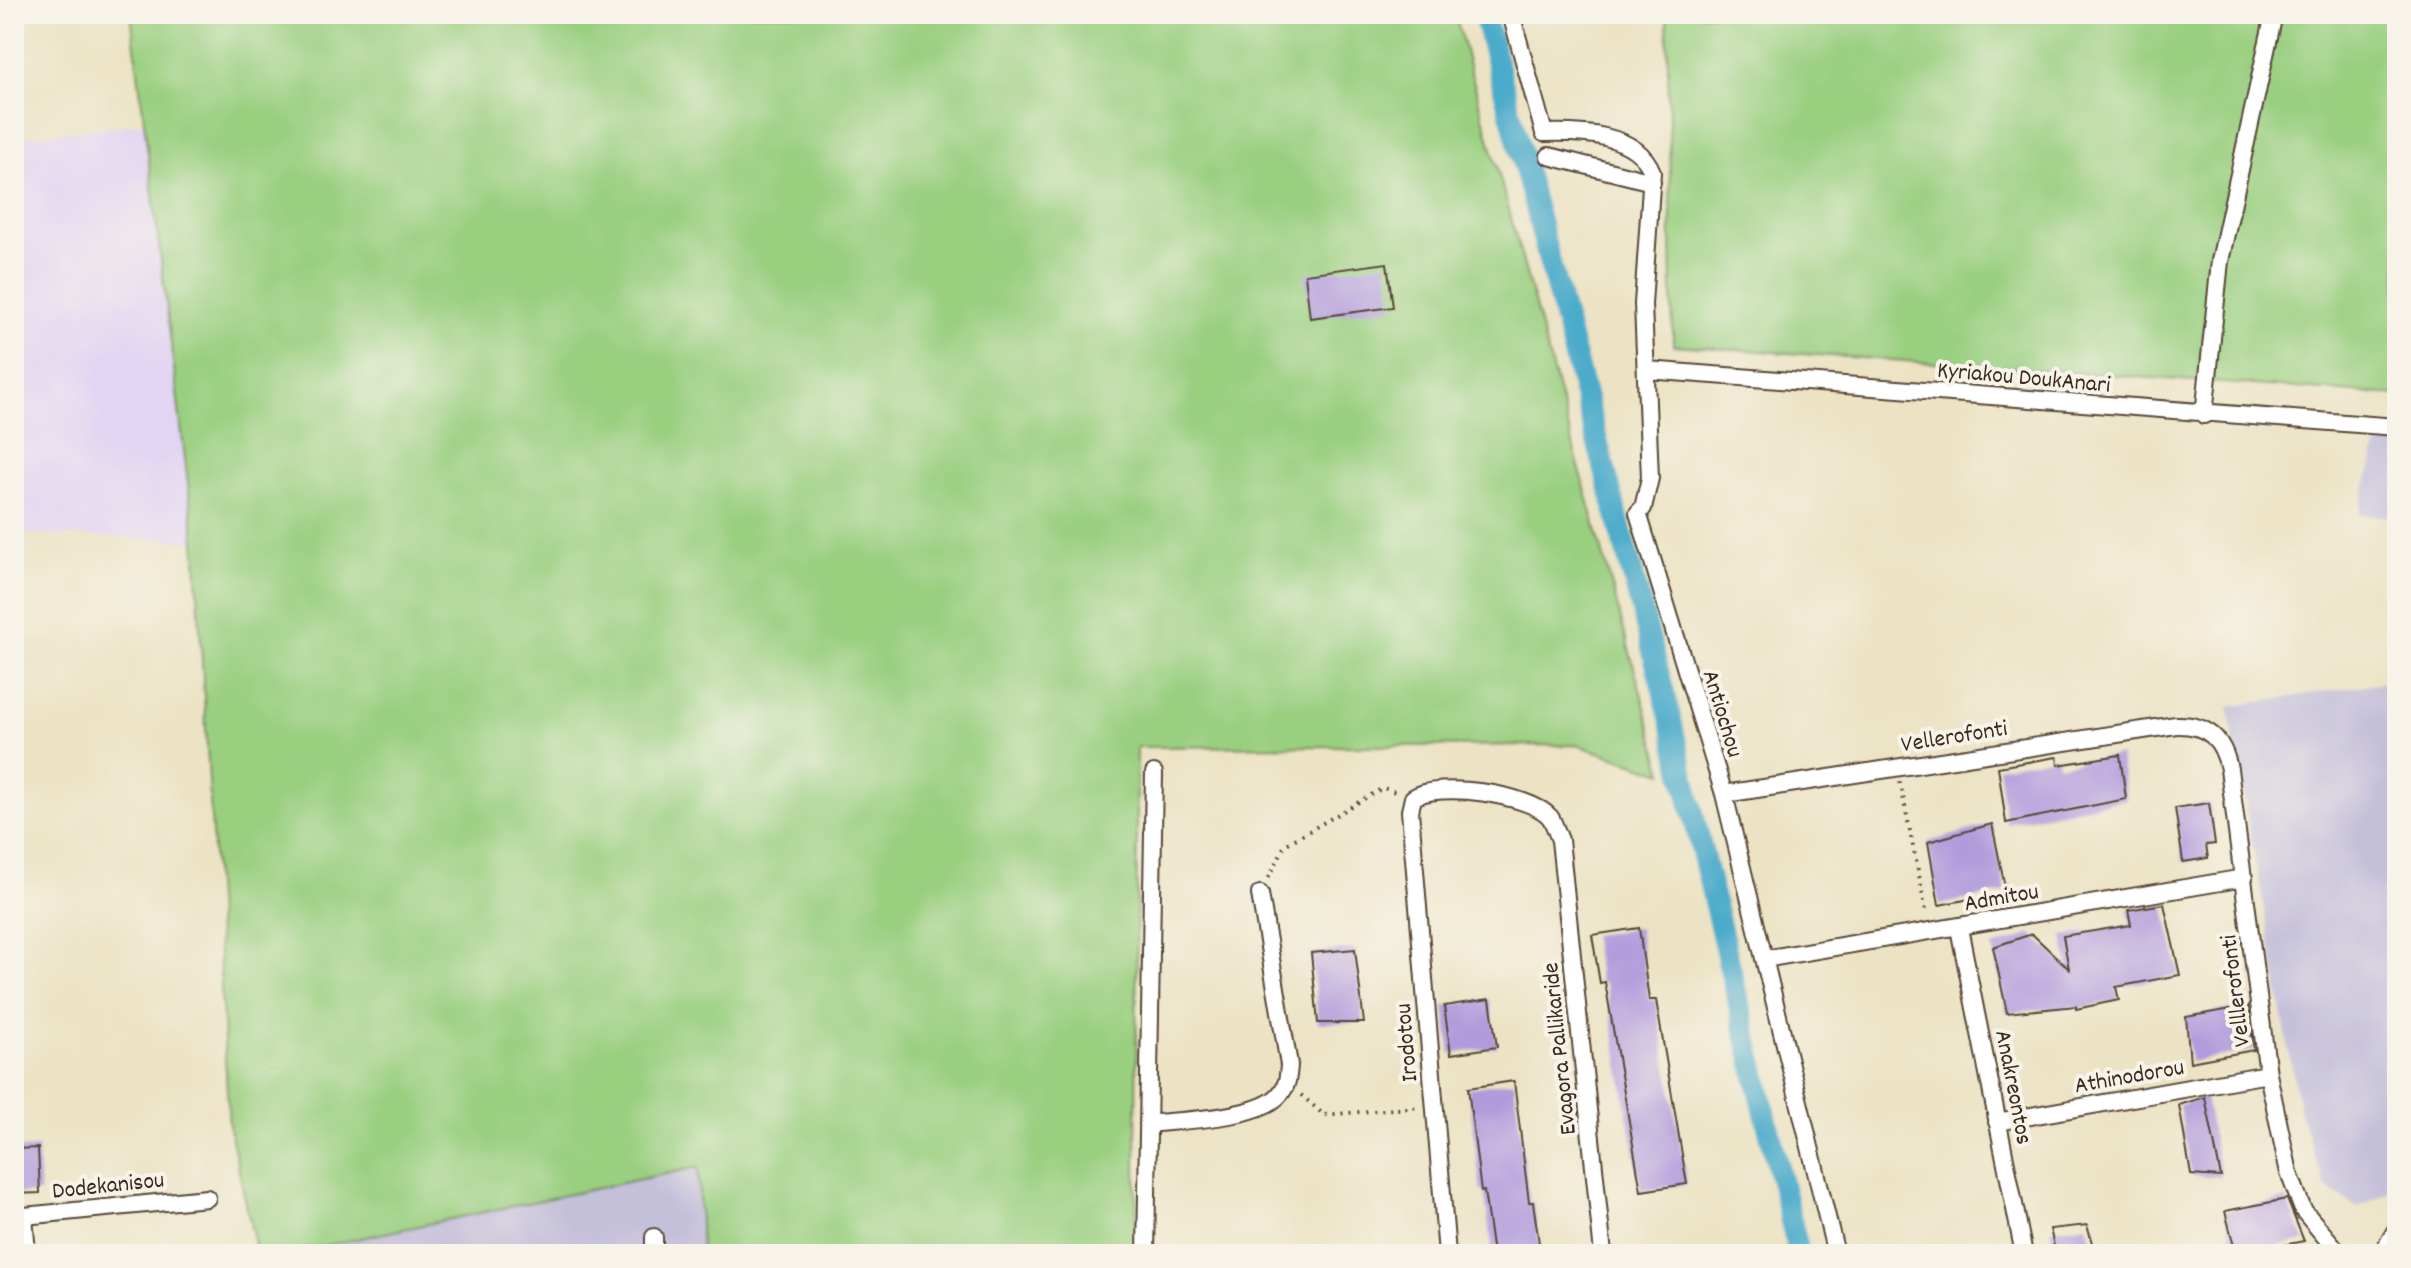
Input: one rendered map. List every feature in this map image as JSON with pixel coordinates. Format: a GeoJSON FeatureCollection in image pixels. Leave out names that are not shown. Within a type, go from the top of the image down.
{"type":"FeatureCollection","features":[{"type":"Feature","properties":{"kind":"street"},"geometry":{"type":"LineString","coordinates":[[1511,14],[1544,133],[1594,136],[1623,143],[1643,154],[1652,182]]}},
{"type":"Feature","properties":{"kind":"street"},"geometry":{"type":"LineString","coordinates":[[2204,415],[2220,261],[2274,14]]}},
{"type":"Feature","properties":{"kind":"street"},"geometry":{"type":"LineString","coordinates":[[1549,156],[1652,182]]}},
{"type":"Feature","properties":{"kind":"street","name":"Antiochou"},"geometry":{"type":"LineString","coordinates":[[1652,182],[1643,304],[1650,478],[1643,508],[1638,513],[1724,794],[1836,1254]]}},
{"type":"Feature","properties":{"kind":"street","name":"Kyriakou DoukAnari"},"geometry":{"type":"LineString","coordinates":[[1647,370],[2204,415],[2397,427]]}},
{"type":"Feature","properties":{"kind":"street","name":"Vellerofonti"},"geometry":{"type":"LineString","coordinates":[[1724,794],[2192,725]]}},
{"type":"Feature","properties":{"kind":"street","name":"Velllerofonti"},"geometry":{"type":"LineString","coordinates":[[2192,725],[2215,735],[2224,748],[2244,878],[2268,1074],[2297,1197],[2318,1232],[2340,1254]]}},
{"type":"Feature","properties":{"kind":"street"},"geometry":{"type":"LineString","coordinates":[[1146,1254],[1154,773]]}},
{"type":"Feature","properties":{"kind":"street","name":"Evagora Pallikaride"},"geometry":{"type":"LineString","coordinates":[[1413,798],[1423,791],[1438,789],[1514,798],[1534,805],[1550,817],[1560,840],[1603,1254]]}},
{"type":"Feature","properties":{"kind":"street","name":"Irodotou"},"geometry":{"type":"LineString","coordinates":[[1413,798],[1411,828],[1447,1254]]}},
{"type":"Feature","properties":{"kind":"street","name":"Admitou"},"geometry":{"type":"LineString","coordinates":[[1764,959],[2244,878]]}},
{"type":"Feature","properties":{"kind":"street"},"geometry":{"type":"LineString","coordinates":[[1148,1124],[1261,1108],[1280,1095],[1287,1083],[1289,1065],[1260,894]]}},
{"type":"Feature","properties":{"kind":"street","name":"Anakreontos"},"geometry":{"type":"LineString","coordinates":[[1959,928],[2024,1254]]}},
{"type":"Feature","properties":{"kind":"street","name":"Athinodorou"},"geometry":{"type":"LineString","coordinates":[[1997,1122],[2268,1074]]}},
{"type":"Feature","properties":{"kind":"street","name":"Dodekanisou"},"geometry":{"type":"LineString","coordinates":[[19,1216],[207,1198]]}},
{"type":"Feature","properties":{"kind":"street"},"geometry":{"type":"LineString","coordinates":[[19,1216],[27,1254]]}},
{"type":"Feature","properties":{"kind":"street"},"geometry":{"type":"LineString","coordinates":[[2384,1254],[2397,1232]]}},
{"type":"Feature","properties":{"kind":"path"},"geometry":{"type":"LineString","coordinates":[[1897,768],[1930,933]]}},
{"type":"Feature","properties":{"kind":"path"},"geometry":{"type":"LineString","coordinates":[[1260,894],[1285,845],[1383,788],[1413,798]]}},
{"type":"Feature","properties":{"kind":"path"},"geometry":{"type":"LineString","coordinates":[[1287,1083],[1324,1115],[1434,1105]]}},
{"type":"Feature","properties":{"kind":"shaded area"},"geometry":{"type":"Polygon","coordinates":[[[167,120],[195,541],[14,533],[14,138],[167,120]]]}},
{"type":"Feature","properties":{"kind":"shaded area"},"geometry":{"type":"Polygon","coordinates":[[[2379,437],[2397,439],[2397,518],[2359,514],[2379,437]]]}},
{"type":"Feature","properties":{"kind":"shaded area"},"geometry":{"type":"Polygon","coordinates":[[[2397,680],[2397,1188],[2357,1208],[2325,1186],[2300,1113],[2228,707],[2397,680]]]}},
{"type":"Feature","properties":{"kind":"shaded area"},"geometry":{"type":"Polygon","coordinates":[[[699,1167],[701,1254],[285,1254],[699,1167]]]}},
{"type":"Feature","properties":{"kind":"green space"},"geometry":{"type":"Polygon","coordinates":[[[131,14],[1455,14],[1663,773],[1577,745],[1137,747],[1136,1254],[701,1254],[698,1167],[285,1254],[257,1254],[229,1125],[195,541],[131,14]]]}},
{"type":"Feature","properties":{"kind":"green space"},"geometry":{"type":"Polygon","coordinates":[[[1667,14],[2397,14],[2397,395],[1673,345],[1667,14]]]}},
{"type":"Feature","properties":{"kind":"building"},"geometry":{"type":"Polygon","coordinates":[[[1387,263],[1393,307],[1310,318],[1305,274],[1387,263]]]}},
{"type":"Feature","properties":{"kind":"building"},"geometry":{"type":"Polygon","coordinates":[[[2120,755],[2126,799],[2006,823],[1998,767],[2057,757],[2058,765],[2120,755]]]}},
{"type":"Feature","properties":{"kind":"building"},"geometry":{"type":"Polygon","coordinates":[[[2209,803],[2215,844],[2206,845],[2208,858],[2183,862],[2175,808],[2209,803]]]}},
{"type":"Feature","properties":{"kind":"building"},"geometry":{"type":"Polygon","coordinates":[[[1992,824],[2006,892],[1939,905],[1928,842],[1992,824]]]}},
{"type":"Feature","properties":{"kind":"building"},"geometry":{"type":"Polygon","coordinates":[[[2164,904],[2180,975],[2116,987],[2119,1000],[2076,1009],[2076,1006],[2007,1013],[1993,947],[2032,934],[2069,969],[2063,936],[2131,925],[2128,910],[2164,904]]]}},
{"type":"Feature","properties":{"kind":"building"},"geometry":{"type":"Polygon","coordinates":[[[1639,928],[1649,1000],[1656,1000],[1687,1184],[1641,1191],[1605,982],[1600,983],[1592,935],[1639,928]]]}},
{"type":"Feature","properties":{"kind":"building"},"geometry":{"type":"Polygon","coordinates":[[[1355,949],[1364,1023],[1318,1023],[1311,953],[1355,949]]]}},
{"type":"Feature","properties":{"kind":"building"},"geometry":{"type":"Polygon","coordinates":[[[1490,999],[1497,1047],[1451,1054],[1444,1006],[1490,999]]]}},
{"type":"Feature","properties":{"kind":"building"},"geometry":{"type":"Polygon","coordinates":[[[2248,1006],[2254,1050],[2190,1062],[2186,1017],[2248,1006]]]}},
{"type":"Feature","properties":{"kind":"building"},"geometry":{"type":"Polygon","coordinates":[[[1514,1081],[1529,1202],[1533,1202],[1540,1250],[1493,1254],[1484,1191],[1481,1192],[1468,1088],[1514,1081]]]}},
{"type":"Feature","properties":{"kind":"building"},"geometry":{"type":"Polygon","coordinates":[[[2205,1097],[2221,1177],[2191,1175],[2179,1105],[2205,1097]]]}},
{"type":"Feature","properties":{"kind":"building"},"geometry":{"type":"Polygon","coordinates":[[[38,1148],[40,1193],[14,1194],[14,1149],[38,1148]]]}},
{"type":"Feature","properties":{"kind":"building"},"geometry":{"type":"Polygon","coordinates":[[[2287,1199],[2304,1241],[2236,1254],[2225,1211],[2287,1199]]]}},
{"type":"Feature","properties":{"kind":"building"},"geometry":{"type":"Polygon","coordinates":[[[2087,1225],[2095,1254],[2056,1254],[2050,1229],[2087,1225]]]}},
{"type":"Feature","properties":{"kind":"waterway"},"geometry":{"type":"LineString","coordinates":[[1484,14],[1665,697],[1799,1254]]}}]}
